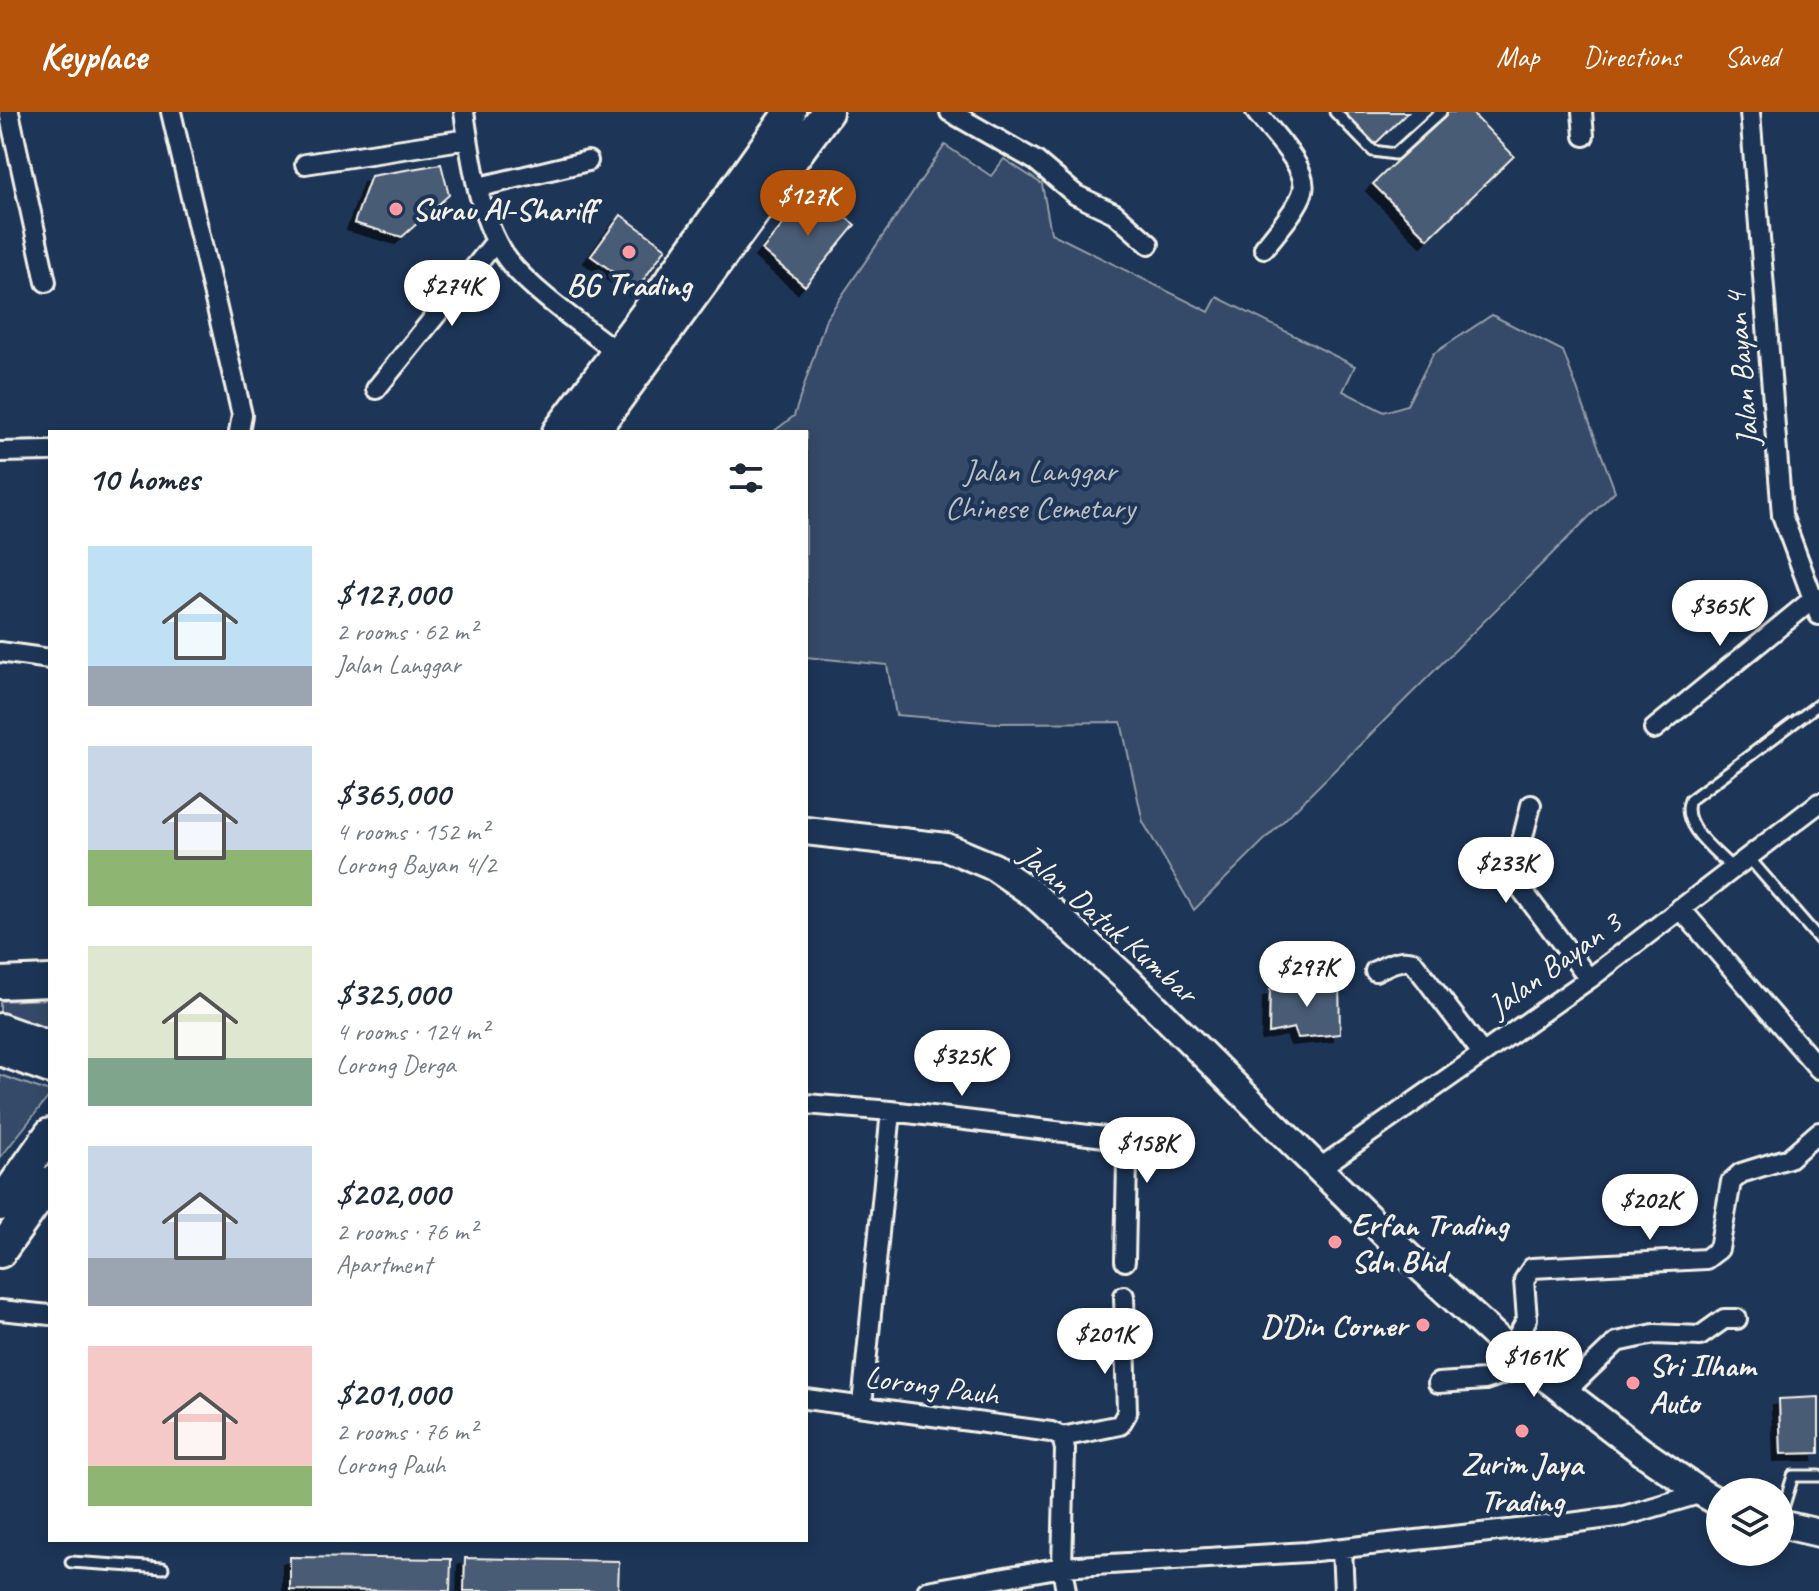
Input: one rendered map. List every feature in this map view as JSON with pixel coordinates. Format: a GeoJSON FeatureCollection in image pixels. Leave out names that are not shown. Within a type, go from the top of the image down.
{"type":"FeatureCollection","features":[{"type":"Feature","properties":{"kind":"main road"},"geometry":{"type":"LineString","coordinates":[[594,430],[627,360],[790,112]]}},
{"type":"Feature","properties":{"kind":"main road"},"geometry":{"type":"LineString","coordinates":[[560,430],[627,360],[827,112]]}},
{"type":"Feature","properties":{"kind":"main road","name":"Jalan Datuk Kumbar"},"geometry":{"type":"LineString","coordinates":[[808,831],[946,847],[994,867],[1032,893],[1107,960],[1396,1245],[1520,1358],[1641,1451],[1706,1495]]}},
{"type":"Feature","properties":{"kind":"main road"},"geometry":{"type":"LineString","coordinates":[[0,983],[48,981]]}},
{"type":"Feature","properties":{"kind":"main road"},"geometry":{"type":"LineString","coordinates":[[0,1027],[48,1044]]}},
{"type":"Feature","properties":{"kind":"main road"},"geometry":{"type":"LineString","coordinates":[[0,1052],[48,1069]]}},
{"type":"Feature","properties":{"kind":"main road"},"geometry":{"type":"LineString","coordinates":[[0,1205],[48,1137]]}},
{"type":"Feature","properties":{"kind":"main road"},"geometry":{"type":"LineString","coordinates":[[0,1252],[48,1185]]}},
{"type":"Feature","properties":{"kind":"main road"},"geometry":{"type":"LineString","coordinates":[[1794,1527],[1819,1533]]}},
{"type":"Feature","properties":{"kind":"street"},"geometry":{"type":"LineString","coordinates":[[9,112],[46,282]]}},
{"type":"Feature","properties":{"kind":"street"},"geometry":{"type":"LineString","coordinates":[[171,112],[242,415],[239,430]]}},
{"type":"Feature","properties":{"kind":"street"},"geometry":{"type":"LineString","coordinates":[[464,112],[479,187],[496,241],[510,264],[627,360]]}},
{"type":"Feature","properties":{"kind":"street"},"geometry":{"type":"LineString","coordinates":[[950,112],[1036,161],[1076,195],[1114,213],[1149,244]]}},
{"type":"Feature","properties":{"kind":"street"},"geometry":{"type":"LineString","coordinates":[[1256,112],[1300,169],[1304,181],[1302,195],[1264,248]]}},
{"type":"Feature","properties":{"kind":"street"},"geometry":{"type":"LineString","coordinates":[[1582,112],[1584,136]]}},
{"type":"Feature","properties":{"kind":"street","name":"Jalan Bayan 4"},"geometry":{"type":"LineString","coordinates":[[1750,112],[1782,515],[1817,604]]}},
{"type":"Feature","properties":{"kind":"street"},"geometry":{"type":"LineString","coordinates":[[305,164],[468,139]]}},
{"type":"Feature","properties":{"kind":"street"},"geometry":{"type":"LineString","coordinates":[[479,187],[588,161]]}},
{"type":"Feature","properties":{"kind":"street"},"geometry":{"type":"LineString","coordinates":[[376,389],[496,241]]}},
{"type":"Feature","properties":{"kind":"street"},"geometry":{"type":"LineString","coordinates":[[0,452],[48,451]]}},
{"type":"Feature","properties":{"kind":"street"},"geometry":{"type":"LineString","coordinates":[[1654,729],[1817,604]]}},
{"type":"Feature","properties":{"kind":"street"},"geometry":{"type":"LineString","coordinates":[[0,652],[48,659]]}},
{"type":"Feature","properties":{"kind":"street","name":"Jalan Bayan 3"},"geometry":{"type":"LineString","coordinates":[[1320,1168],[1589,979],[1819,803]]}},
{"type":"Feature","properties":{"kind":"street"},"geometry":{"type":"LineString","coordinates":[[1531,805],[1515,868],[1516,882],[1589,979]]}},
{"type":"Feature","properties":{"kind":"street"},"geometry":{"type":"LineString","coordinates":[[1680,908],[1819,1069]]}},
{"type":"Feature","properties":{"kind":"street"},"geometry":{"type":"LineString","coordinates":[[1375,971],[1394,962],[1413,962],[1482,1053]]}},
{"type":"Feature","properties":{"kind":"street"},"geometry":{"type":"LineString","coordinates":[[808,1104],[1113,1138],[1120,1142],[1127,1161],[1125,1261]]}},
{"type":"Feature","properties":{"kind":"street"},"geometry":{"type":"LineString","coordinates":[[862,1405],[891,1111]]}},
{"type":"Feature","properties":{"kind":"street"},"geometry":{"type":"LineString","coordinates":[[1438,1383],[1485,1380],[1520,1358],[1527,1319],[1524,1280],[1532,1268],[1706,1259],[1719,1249],[1728,1188],[1734,1178],[1789,1158],[1819,1132]]}},
{"type":"Feature","properties":{"kind":"street"},"geometry":{"type":"LineString","coordinates":[[1066,1591],[1062,1567],[1065,1449],[1062,1437],[1120,1425],[1125,1420],[1124,1296]]}},
{"type":"Feature","properties":{"kind":"street"},"geometry":{"type":"LineString","coordinates":[[0,1310],[48,1315]]}},
{"type":"Feature","properties":{"kind":"street"},"geometry":{"type":"LineString","coordinates":[[1566,1391],[1617,1342],[1654,1334],[1700,1336],[1724,1319],[1737,1319]]}},
{"type":"Feature","properties":{"kind":"street","name":"Lorong Pauh"},"geometry":{"type":"LineString","coordinates":[[808,1399],[1051,1432],[1062,1437]]}},
{"type":"Feature","properties":{"kind":"street"},"geometry":{"type":"LineString","coordinates":[[927,1591],[1062,1567],[1342,1549],[1624,1516],[1706,1499]]}},
{"type":"Feature","properties":{"kind":"street"},"geometry":{"type":"LineString","coordinates":[[1342,1549],[1344,1591]]}},
{"type":"Feature","properties":{"kind":"lane"},"geometry":{"type":"LineString","coordinates":[[1335,112],[1373,151],[1395,154],[1441,112]]}},
{"type":"Feature","properties":{"kind":"lane"},"geometry":{"type":"LineString","coordinates":[[1819,704],[1690,800],[1687,812],[1690,822],[1739,862],[1819,939]]}},
{"type":"Feature","properties":{"kind":"lane"},"geometry":{"type":"LineString","coordinates":[[1792,1478],[1819,1476]]}},
{"type":"Feature","properties":{"kind":"lane"},"geometry":{"type":"LineString","coordinates":[[71,1562],[163,1568]]}},
{"type":"Feature","properties":{"kind":"green space","name":"Jalan Langgar Chinese Cemetary"},"geometry":{"type":"Polygon","coordinates":[[[945,145],[991,176],[1004,159],[1042,184],[1051,233],[1209,312],[1217,297],[1355,366],[1343,391],[1384,412],[1407,405],[1433,354],[1492,315],[1563,351],[1615,491],[1194,910],[1143,822],[1121,722],[996,723],[896,715],[887,665],[808,657],[808,430],[776,430],[794,416],[826,319],[945,145]]]}},
{"type":"Feature","properties":{"kind":"green space"},"geometry":{"type":"Polygon","coordinates":[[[48,999],[48,1033],[0,1019],[0,1001],[48,999]]]}},
{"type":"Feature","properties":{"kind":"green space"},"geometry":{"type":"Polygon","coordinates":[[[0,1075],[48,1091],[48,1098],[0,1158],[0,1075]]]}},
{"type":"Feature","properties":{"kind":"building"},"geometry":{"type":"Polygon","coordinates":[[[1343,112],[1408,112],[1375,144],[1343,112]]]}},
{"type":"Feature","properties":{"kind":"building"},"geometry":{"type":"Polygon","coordinates":[[[1447,112],[1471,112],[1514,156],[1428,239],[1373,184],[1447,112]]]}},
{"type":"Feature","properties":{"kind":"building","name":"Surau Al-Shariff"},"geometry":{"type":"Polygon","coordinates":[[[441,164],[449,195],[402,237],[354,223],[371,176],[441,164]]]}},
{"type":"Feature","properties":{"kind":"building"},"geometry":{"type":"Polygon","coordinates":[[[811,190],[855,225],[805,286],[762,250],[811,190]]]}},
{"type":"Feature","properties":{"kind":"building","name":"BG Trading"},"geometry":{"type":"Polygon","coordinates":[[[621,215],[666,248],[637,289],[591,256],[621,215]]]}},
{"type":"Feature","properties":{"kind":"building"},"geometry":{"type":"Polygon","coordinates":[[[1339,978],[1340,1034],[1298,1038],[1294,1028],[1269,1033],[1270,990],[1339,978]]]}},
{"type":"Feature","properties":{"kind":"building"},"geometry":{"type":"Polygon","coordinates":[[[1819,1397],[1819,1453],[1781,1454],[1779,1399],[1819,1397]]]}},
{"type":"Feature","properties":{"kind":"building"},"geometry":{"type":"Polygon","coordinates":[[[290,1557],[451,1559],[450,1591],[290,1590],[290,1557]]]}},
{"type":"Feature","properties":{"kind":"building"},"geometry":{"type":"Polygon","coordinates":[[[465,1558],[619,1561],[618,1591],[464,1591],[465,1558]]]}},
{"type":"Feature","properties":{"kind":"place","name":"Surau Al-Shariff"},"geometry":{"type":"Point","coordinates":[396,209]}},
{"type":"Feature","properties":{"kind":"place","name":"BG Trading"},"geometry":{"type":"Point","coordinates":[629,252]}},
{"type":"Feature","properties":{"kind":"place","name":"Erfan Trading Sdn Bhd"},"geometry":{"type":"Point","coordinates":[1335,1242]}},
{"type":"Feature","properties":{"kind":"place","name":"D'Din Corner"},"geometry":{"type":"Point","coordinates":[1423,1325]}},
{"type":"Feature","properties":{"kind":"place","name":"Sri Ilham Auto"},"geometry":{"type":"Point","coordinates":[1633,1383]}},
{"type":"Feature","properties":{"kind":"place","name":"Zurim Jaya Trading"},"geometry":{"type":"Point","coordinates":[1522,1431]}}]}
